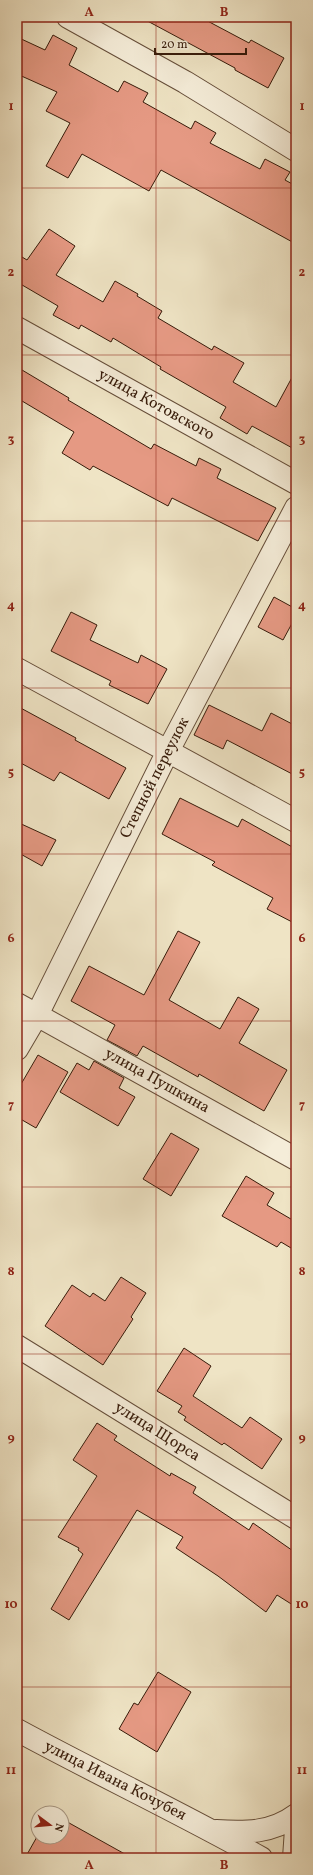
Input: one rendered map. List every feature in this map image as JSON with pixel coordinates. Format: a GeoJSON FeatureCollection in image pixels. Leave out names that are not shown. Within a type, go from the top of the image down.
{"type":"FeatureCollection","features":[{"type":"Feature","properties":{"kind":"street"},"geometry":{"type":"LineString","coordinates":[[68,17],[185,82],[296,150]]}},
{"type":"Feature","properties":{"kind":"street","name":"улица Котовского"},"geometry":{"type":"LineString","coordinates":[[17,328],[296,483]]}},
{"type":"Feature","properties":{"kind":"street","name":"Степной переулок"},"geometry":{"type":"LineString","coordinates":[[17,1049],[37,1015],[168,751],[296,508]]}},
{"type":"Feature","properties":{"kind":"street"},"geometry":{"type":"LineString","coordinates":[[17,669],[296,821]]}},
{"type":"Feature","properties":{"kind":"street","name":"улица Пушкина"},"geometry":{"type":"LineString","coordinates":[[17,1004],[296,1159]]}},
{"type":"Feature","properties":{"kind":"street","name":"улица Щорса"},"geometry":{"type":"LineString","coordinates":[[17,1346],[296,1518]]}},
{"type":"Feature","properties":{"kind":"street","name":"улица Ивана Кочубея"},"geometry":{"type":"LineString","coordinates":[[17,1730],[92,1771],[212,1831],[261,1858]]}},
{"type":"Feature","properties":{"kind":"street"},"geometry":{"type":"LineString","coordinates":[[212,1831],[241,1832],[265,1830],[276,1828],[296,1816]]}},
{"type":"Feature","properties":{"kind":"street"},"geometry":{"type":"LineString","coordinates":[[294,1858],[296,1829]]}},
{"type":"Feature","properties":{"kind":"building"},"geometry":{"type":"Polygon","coordinates":[[[140,17],[200,17],[249,43],[251,40],[284,58],[268,88],[235,70],[235,68],[140,17]]]}},
{"type":"Feature","properties":{"kind":"building"},"geometry":{"type":"Polygon","coordinates":[[[53,35],[77,48],[69,65],[118,92],[124,81],[148,93],[143,102],[191,129],[195,121],[216,133],[210,143],[260,169],[265,159],[290,172],[285,180],[296,186],[296,244],[161,170],[149,191],[82,154],[68,178],[46,166],[70,123],[46,111],[57,92],[17,74],[17,37],[45,50],[53,35]]]}},
{"type":"Feature","properties":{"kind":"building"},"geometry":{"type":"Polygon","coordinates":[[[49,229],[75,246],[56,275],[103,302],[115,281],[138,294],[137,296],[162,311],[158,318],[212,350],[214,346],[244,363],[233,382],[276,407],[296,370],[296,450],[252,426],[247,434],[220,418],[226,407],[160,369],[161,367],[113,338],[111,342],[81,325],[79,329],[53,315],[58,306],[17,282],[17,254],[27,260],[49,229]]]}},
{"type":"Feature","properties":{"kind":"building"},"geometry":{"type":"Polygon","coordinates":[[[17,367],[69,398],[68,400],[151,449],[154,444],[196,466],[199,458],[221,469],[217,478],[276,508],[258,541],[172,498],[168,506],[93,466],[90,470],[62,453],[74,432],[17,398],[17,367]]]}},
{"type":"Feature","properties":{"kind":"building"},"geometry":{"type":"Polygon","coordinates":[[[274,597],[296,609],[296,616],[283,640],[258,627],[274,597]]]}},
{"type":"Feature","properties":{"kind":"building"},"geometry":{"type":"Polygon","coordinates":[[[71,612],[97,625],[90,640],[138,663],[141,655],[167,669],[148,704],[109,685],[111,681],[51,651],[71,612]]]}},
{"type":"Feature","properties":{"kind":"building"},"geometry":{"type":"Polygon","coordinates":[[[209,705],[262,731],[271,713],[296,726],[296,776],[227,740],[223,749],[194,735],[209,705]]]}},
{"type":"Feature","properties":{"kind":"building"},"geometry":{"type":"Polygon","coordinates":[[[17,706],[76,738],[75,740],[126,768],[109,799],[60,772],[54,781],[17,761],[17,706]]]}},
{"type":"Feature","properties":{"kind":"building"},"geometry":{"type":"Polygon","coordinates":[[[180,798],[238,827],[242,819],[296,849],[296,924],[267,909],[273,898],[212,865],[215,862],[162,834],[180,798]]]}},
{"type":"Feature","properties":{"kind":"building"},"geometry":{"type":"Polygon","coordinates":[[[17,822],[56,840],[42,866],[17,852],[17,822]]]}},
{"type":"Feature","properties":{"kind":"building"},"geometry":{"type":"Polygon","coordinates":[[[178,931],[200,942],[169,1000],[220,1029],[238,997],[259,1009],[239,1043],[287,1070],[264,1111],[199,1074],[198,1077],[143,1046],[137,1056],[107,1040],[115,1025],[71,1001],[89,966],[144,995],[178,931]]]}},
{"type":"Feature","properties":{"kind":"building"},"geometry":{"type":"Polygon","coordinates":[[[38,1055],[68,1072],[36,1128],[17,1117],[17,1091],[38,1055]]]}},
{"type":"Feature","properties":{"kind":"building"},"geometry":{"type":"Polygon","coordinates":[[[94,1061],[124,1078],[119,1088],[135,1097],[118,1126],[60,1092],[77,1063],[89,1070],[94,1061]]]}},
{"type":"Feature","properties":{"kind":"building"},"geometry":{"type":"Polygon","coordinates":[[[171,1133],[199,1149],[171,1196],[143,1179],[171,1133]]]}},
{"type":"Feature","properties":{"kind":"building"},"geometry":{"type":"Polygon","coordinates":[[[246,1176],[274,1193],[267,1205],[296,1222],[296,1251],[281,1242],[277,1247],[222,1216],[246,1176]]]}},
{"type":"Feature","properties":{"kind":"building"},"geometry":{"type":"Polygon","coordinates":[[[121,1277],[146,1293],[131,1317],[133,1319],[103,1365],[45,1326],[72,1285],[90,1297],[93,1293],[105,1301],[121,1277]]]}},
{"type":"Feature","properties":{"kind":"building"},"geometry":{"type":"Polygon","coordinates":[[[184,1348],[211,1366],[193,1396],[242,1428],[250,1417],[282,1439],[262,1469],[224,1443],[222,1445],[184,1420],[186,1417],[178,1412],[182,1406],[157,1391],[184,1348]]]}},
{"type":"Feature","properties":{"kind":"building"},"geometry":{"type":"Polygon","coordinates":[[[97,1423],[117,1436],[114,1440],[170,1476],[171,1473],[196,1487],[193,1493],[249,1530],[253,1523],[296,1553],[296,1607],[277,1595],[266,1612],[218,1576],[176,1548],[183,1537],[137,1510],[69,1620],[51,1609],[83,1554],[78,1550],[79,1548],[58,1537],[97,1476],[73,1460],[97,1423]]]}},
{"type":"Feature","properties":{"kind":"building"},"geometry":{"type":"Polygon","coordinates":[[[158,1672],[191,1692],[157,1752],[119,1729],[134,1703],[138,1705],[158,1672]]]}},
{"type":"Feature","properties":{"kind":"building"},"geometry":{"type":"Polygon","coordinates":[[[70,1823],[132,1858],[25,1858],[32,1845],[70,1845],[70,1823]]]}}]}
